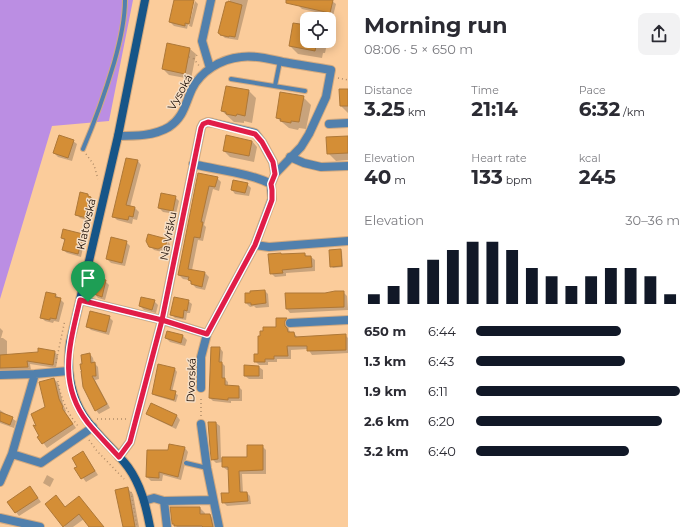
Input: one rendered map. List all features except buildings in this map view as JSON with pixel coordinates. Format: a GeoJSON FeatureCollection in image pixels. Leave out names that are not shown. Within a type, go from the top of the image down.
{"type":"FeatureCollection","features":[{"type":"Feature","properties":{"kind":"main road","name":"Klatovská"},"geometry":{"type":"LineString","coordinates":[[145,0],[118,136],[70,343],[68,371],[75,400],[82,412],[93,428],[128,467],[139,486],[150,527]]}},
{"type":"Feature","properties":{"kind":"street"},"geometry":{"type":"LineString","coordinates":[[210,68],[202,41],[211,0]]}},
{"type":"Feature","properties":{"kind":"street","name":"Vysoká"},"geometry":{"type":"LineString","coordinates":[[118,136],[144,135],[158,132],[169,127],[183,114],[192,89],[200,77],[210,68],[224,61],[242,57],[257,57],[331,73]]}},
{"type":"Feature","properties":{"kind":"street"},"geometry":{"type":"LineString","coordinates":[[193,164],[265,181],[271,184],[275,174],[301,146],[309,134],[326,97],[331,73]]}},
{"type":"Feature","properties":{"kind":"street","name":"Na Vršku"},"geometry":{"type":"LineString","coordinates":[[119,457],[130,442],[162,320],[193,164],[203,124],[208,122],[255,134],[262,142],[273,162],[275,174]]}},
{"type":"Feature","properties":{"kind":"street"},"geometry":{"type":"LineString","coordinates":[[329,124],[348,123]]}},
{"type":"Feature","properties":{"kind":"street"},"geometry":{"type":"LineString","coordinates":[[290,157],[304,163],[321,167],[348,166]]}},
{"type":"Feature","properties":{"kind":"street","name":"Dvorská"},"geometry":{"type":"LineString","coordinates":[[201,388],[202,357],[207,334],[255,245],[272,200],[271,184]]}},
{"type":"Feature","properties":{"kind":"street"},"geometry":{"type":"LineString","coordinates":[[255,245],[269,247],[348,241]]}},
{"type":"Feature","properties":{"kind":"street"},"geometry":{"type":"LineString","coordinates":[[80,300],[162,320],[207,334]]}},
{"type":"Feature","properties":{"kind":"street"},"geometry":{"type":"LineString","coordinates":[[290,323],[348,320]]}},
{"type":"Feature","properties":{"kind":"street"},"geometry":{"type":"LineString","coordinates":[[0,375],[68,371]]}},
{"type":"Feature","properties":{"kind":"street"},"geometry":{"type":"LineString","coordinates":[[0,482],[12,454],[35,374]]}},
{"type":"Feature","properties":{"kind":"street"},"geometry":{"type":"LineString","coordinates":[[201,424],[207,468],[219,527]]}},
{"type":"Feature","properties":{"kind":"street"},"geometry":{"type":"LineString","coordinates":[[12,454],[41,463],[93,428]]}},
{"type":"Feature","properties":{"kind":"street"},"geometry":{"type":"LineString","coordinates":[[144,501],[154,498],[164,500],[213,500]]}},
{"type":"Feature","properties":{"kind":"street"},"geometry":{"type":"LineString","coordinates":[[164,500],[167,527]]}},
{"type":"Feature","properties":{"kind":"street"},"geometry":{"type":"LineString","coordinates":[[0,518],[40,527]]}},
{"type":"Feature","properties":{"kind":"lane"},"geometry":{"type":"LineString","coordinates":[[83,149],[108,81],[123,30],[125,0]]}},
{"type":"Feature","properties":{"kind":"lane"},"geometry":{"type":"LineString","coordinates":[[275,86],[280,61]]}},
{"type":"Feature","properties":{"kind":"lane"},"geometry":{"type":"LineString","coordinates":[[231,79],[305,91]]}},
{"type":"Feature","properties":{"kind":"lane"},"geometry":{"type":"LineString","coordinates":[[186,463],[207,468]]}},
{"type":"Feature","properties":{"kind":"path"},"geometry":{"type":"LineString","coordinates":[[189,57],[194,59]]}},
{"type":"Feature","properties":{"kind":"path"},"geometry":{"type":"LineString","coordinates":[[331,73],[348,80]]}},
{"type":"Feature","properties":{"kind":"path"},"geometry":{"type":"LineString","coordinates":[[83,149],[94,165],[98,180]]}},
{"type":"Feature","properties":{"kind":"path","name":"Dvorská"},"geometry":{"type":"LineString","coordinates":[[201,388],[201,424]]}},
{"type":"Feature","properties":{"kind":"path"},"geometry":{"type":"LineString","coordinates":[[96,419],[136,418]]}},
{"type":"Feature","properties":{"kind":"shaded area"},"geometry":{"type":"Polygon","coordinates":[[[0,0],[133,0],[109,121],[52,126],[0,299],[0,0]]]}},
{"type":"Feature","properties":{"kind":"route"},"geometry":{"type":"LineString","coordinates":[[88,302],[80,300],[70,343],[68,371],[75,400],[82,412],[88,422],[119,457],[130,442],[162,320],[207,334],[255,245],[272,200],[271,184],[275,174],[273,162],[262,142],[255,134],[250,131],[208,122],[203,124],[162,320],[88,302]]}}]}
